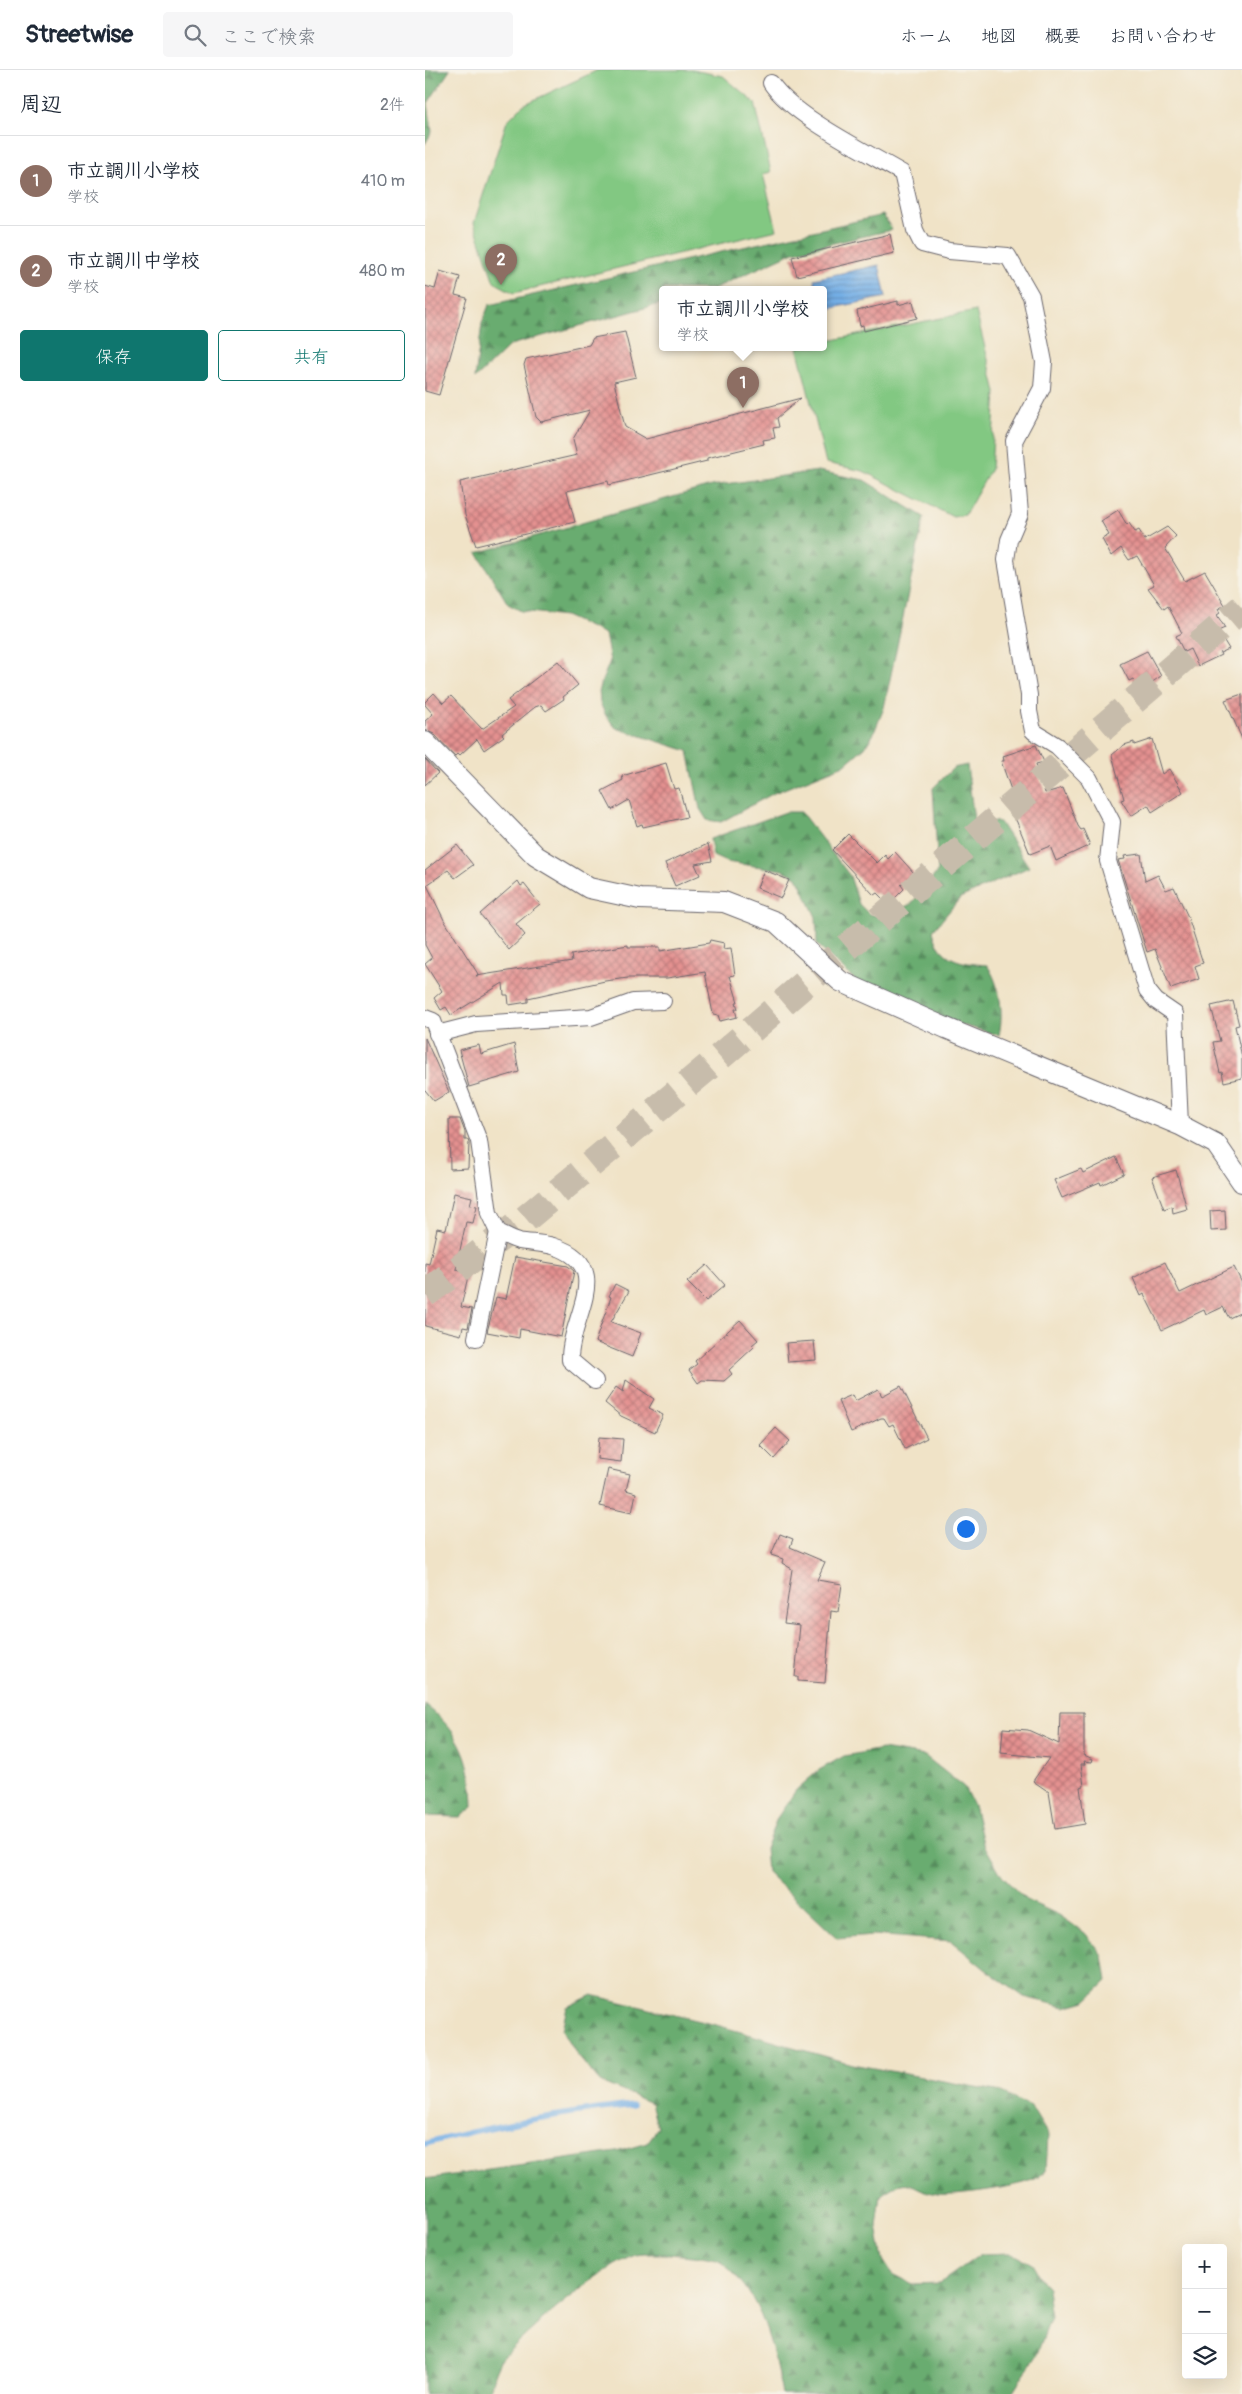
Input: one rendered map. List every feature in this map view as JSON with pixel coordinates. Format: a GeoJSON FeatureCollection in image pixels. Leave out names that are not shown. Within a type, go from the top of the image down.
{"type":"FeatureCollection","features":[{"type":"Feature","properties":{"kind":"street"},"geometry":{"type":"LineString","coordinates":[[771,83],[780,96],[800,112],[902,173],[915,230],[922,244],[949,251],[1008,256],[1031,296],[1044,362],[1042,388],[1015,441],[1020,514],[1009,540],[1006,560],[1029,694],[1029,711],[1033,731],[1057,746],[1089,778],[1112,822],[1109,861],[1147,990],[1156,1001],[1175,1014],[1180,1125]]}},
{"type":"Feature","properties":{"kind":"street"},"geometry":{"type":"LineString","coordinates":[[425,742],[536,856],[589,888],[640,899],[724,902],[776,922],[840,981],[946,1028],[1180,1125],[1216,1144],[1242,1182]]}},
{"type":"Feature","properties":{"kind":"street"},"geometry":{"type":"LineString","coordinates":[[437,1034],[476,1024],[591,1017],[633,1002],[663,1001]]}},
{"type":"Feature","properties":{"kind":"street"},"geometry":{"type":"LineString","coordinates":[[425,1018],[433,1021],[479,1141],[489,1213],[498,1232],[476,1338]]}},
{"type":"Feature","properties":{"kind":"street"},"geometry":{"type":"LineString","coordinates":[[498,1232],[518,1240],[553,1246],[576,1256],[586,1272],[588,1287],[570,1346],[570,1360],[595,1381]]}},
{"type":"Feature","properties":{"kind":"green space"},"geometry":{"type":"Polygon","coordinates":[[[425,70],[450,70],[428,103],[432,132],[425,144],[425,70]]]}},
{"type":"Feature","properties":{"kind":"green space"},"geometry":{"type":"Polygon","coordinates":[[[598,70],[692,70],[723,76],[755,103],[771,172],[763,174],[777,230],[514,293],[494,282],[474,223],[507,121],[523,105],[598,70]]]}},
{"type":"Feature","properties":{"kind":"green space"},"geometry":{"type":"Polygon","coordinates":[[[883,215],[892,230],[794,252],[720,286],[659,286],[659,304],[510,345],[475,379],[482,323],[489,305],[883,215]]]}},
{"type":"Feature","properties":{"kind":"green space"},"geometry":{"type":"Polygon","coordinates":[[[976,311],[996,392],[991,469],[965,515],[953,517],[863,471],[826,463],[798,351],[827,351],[827,341],[976,311]]]}},
{"type":"Feature","properties":{"kind":"green space"},"geometry":{"type":"Polygon","coordinates":[[[818,471],[864,480],[924,517],[884,708],[873,735],[865,747],[844,765],[774,793],[721,822],[707,820],[700,809],[688,751],[616,728],[606,716],[600,703],[599,688],[610,661],[605,634],[565,616],[521,611],[508,604],[477,553],[711,486],[818,471]]]}},
{"type":"Feature","properties":{"kind":"green space"},"geometry":{"type":"Polygon","coordinates":[[[967,765],[974,820],[1000,822],[1029,867],[960,898],[933,931],[936,941],[946,954],[960,961],[987,965],[995,981],[1000,999],[999,1035],[880,1003],[817,945],[816,917],[797,877],[783,870],[726,862],[713,856],[710,839],[786,812],[801,812],[850,876],[859,904],[869,914],[883,917],[911,904],[938,871],[933,788],[953,768],[967,765]]]}},
{"type":"Feature","properties":{"kind":"green space"},"geometry":{"type":"Polygon","coordinates":[[[425,1705],[448,1726],[463,1749],[470,1776],[473,1807],[460,1817],[425,1816],[425,1705]]]}},
{"type":"Feature","properties":{"kind":"green space"},"geometry":{"type":"Polygon","coordinates":[[[882,1749],[925,1756],[964,1787],[975,1809],[983,1843],[1002,1876],[1026,1900],[1059,1915],[1085,1933],[1103,1956],[1107,1981],[1086,2001],[1065,2007],[1024,1997],[985,1969],[951,1941],[872,1935],[837,1938],[767,1872],[765,1849],[777,1818],[796,1790],[819,1770],[844,1756],[882,1749]]]}},
{"type":"Feature","properties":{"kind":"green space"},"geometry":{"type":"Polygon","coordinates":[[[592,1995],[720,2026],[852,2064],[997,2091],[1031,2107],[1048,2135],[1046,2171],[1040,2176],[1025,2183],[958,2194],[938,2194],[910,2184],[899,2185],[881,2195],[877,2226],[883,2260],[892,2274],[912,2284],[940,2283],[981,2254],[1012,2253],[1032,2264],[1047,2289],[1051,2317],[1037,2354],[1011,2394],[782,2394],[764,2322],[747,2290],[736,2276],[716,2260],[694,2256],[643,2254],[623,2260],[606,2271],[527,2334],[500,2362],[492,2380],[491,2394],[425,2394],[425,2179],[616,2152],[647,2143],[658,2128],[651,2103],[600,2082],[577,2055],[562,2030],[567,2007],[592,1995]]]}},
{"type":"Feature","properties":{"kind":"water"},"geometry":{"type":"Polygon","coordinates":[[[879,265],[886,297],[827,309],[827,286],[815,286],[814,279],[879,265]]]}},
{"type":"Feature","properties":{"kind":"building"},"geometry":{"type":"Polygon","coordinates":[[[890,234],[894,253],[797,276],[792,257],[890,234]]]}},
{"type":"Feature","properties":{"kind":"building"},"geometry":{"type":"Polygon","coordinates":[[[440,271],[460,277],[455,295],[467,298],[439,395],[425,391],[425,286],[435,289],[440,271]]]}},
{"type":"Feature","properties":{"kind":"building"},"geometry":{"type":"Polygon","coordinates":[[[898,301],[898,305],[913,301],[917,318],[864,331],[863,325],[860,326],[857,311],[898,301]]]}},
{"type":"Feature","properties":{"kind":"building"},"geometry":{"type":"Polygon","coordinates":[[[625,332],[636,377],[614,382],[625,427],[646,439],[801,398],[777,418],[779,427],[773,428],[775,438],[763,440],[764,444],[707,458],[707,461],[609,485],[608,481],[567,491],[575,522],[476,546],[465,515],[460,482],[577,455],[573,439],[590,410],[541,422],[536,417],[524,365],[526,359],[589,345],[593,338],[625,332]]]}},
{"type":"Feature","properties":{"kind":"building"},"geometry":{"type":"Polygon","coordinates":[[[1118,510],[1127,525],[1129,523],[1135,532],[1139,530],[1145,540],[1167,527],[1176,536],[1165,548],[1185,581],[1205,571],[1225,605],[1218,609],[1220,613],[1217,615],[1225,628],[1218,631],[1229,649],[1198,666],[1190,649],[1184,652],[1176,636],[1182,633],[1168,606],[1164,609],[1148,588],[1154,585],[1137,556],[1129,560],[1121,548],[1111,556],[1102,539],[1109,535],[1101,521],[1118,510]]]}},
{"type":"Feature","properties":{"kind":"building"},"geometry":{"type":"Polygon","coordinates":[[[1147,651],[1161,676],[1144,688],[1143,686],[1139,688],[1133,679],[1129,681],[1120,664],[1147,651]]]}},
{"type":"Feature","properties":{"kind":"building"},"geometry":{"type":"Polygon","coordinates":[[[558,661],[578,685],[563,697],[564,699],[546,711],[541,705],[535,707],[502,734],[504,736],[484,750],[477,739],[460,755],[458,753],[455,756],[434,734],[425,730],[425,721],[433,714],[425,705],[425,702],[434,693],[443,703],[451,696],[482,729],[514,707],[508,700],[558,661]]]}},
{"type":"Feature","properties":{"kind":"building"},"geometry":{"type":"Polygon","coordinates":[[[1242,694],[1242,739],[1225,700],[1242,694]]]}},
{"type":"Feature","properties":{"kind":"building"},"geometry":{"type":"Polygon","coordinates":[[[1152,739],[1162,774],[1169,769],[1183,792],[1152,812],[1148,805],[1131,816],[1121,800],[1124,799],[1112,755],[1124,745],[1134,742],[1134,745],[1152,739]]]}},
{"type":"Feature","properties":{"kind":"building"},"geometry":{"type":"Polygon","coordinates":[[[1036,745],[1044,762],[1036,764],[1045,793],[1063,788],[1078,826],[1081,830],[1083,829],[1090,845],[1056,861],[1050,846],[1030,854],[1014,815],[1019,813],[1001,761],[1004,761],[1003,756],[1036,745]]]}},
{"type":"Feature","properties":{"kind":"building"},"geometry":{"type":"Polygon","coordinates":[[[425,759],[438,773],[425,785],[425,759]]]}},
{"type":"Feature","properties":{"kind":"building"},"geometry":{"type":"Polygon","coordinates":[[[666,763],[674,789],[679,788],[687,817],[643,827],[642,824],[637,826],[629,800],[612,810],[602,791],[623,780],[622,776],[666,763]]]}},
{"type":"Feature","properties":{"kind":"building"},"geometry":{"type":"Polygon","coordinates":[[[848,834],[877,863],[885,855],[888,859],[895,852],[914,873],[901,885],[904,889],[890,903],[877,893],[874,895],[832,850],[848,834]]]}},
{"type":"Feature","properties":{"kind":"building"},"geometry":{"type":"Polygon","coordinates":[[[708,844],[712,861],[695,864],[700,875],[675,886],[665,863],[708,844]]]}},
{"type":"Feature","properties":{"kind":"building"},"geometry":{"type":"Polygon","coordinates":[[[457,845],[473,865],[455,878],[448,870],[427,885],[444,920],[478,974],[476,976],[572,961],[571,955],[628,945],[628,947],[660,947],[660,951],[709,943],[710,940],[724,943],[723,949],[731,948],[735,975],[730,976],[738,1002],[736,1002],[738,1009],[735,1009],[737,1017],[720,1021],[718,1015],[713,1014],[705,972],[667,978],[628,978],[605,981],[528,998],[528,1002],[509,1005],[508,995],[504,995],[503,983],[451,1015],[446,1007],[441,1010],[434,998],[442,991],[425,964],[432,958],[425,945],[425,870],[457,845]]]}},
{"type":"Feature","properties":{"kind":"building"},"geometry":{"type":"Polygon","coordinates":[[[1141,854],[1145,881],[1158,875],[1166,890],[1174,887],[1188,917],[1203,963],[1195,966],[1199,979],[1171,989],[1155,949],[1147,952],[1118,860],[1125,859],[1124,856],[1141,854]]]}},
{"type":"Feature","properties":{"kind":"building"},"geometry":{"type":"Polygon","coordinates":[[[764,870],[789,880],[781,898],[757,888],[764,870]]]}},
{"type":"Feature","properties":{"kind":"building"},"geometry":{"type":"Polygon","coordinates":[[[518,881],[521,886],[524,884],[540,904],[516,924],[525,935],[509,950],[480,914],[518,881]]]}},
{"type":"Feature","properties":{"kind":"building"},"geometry":{"type":"Polygon","coordinates":[[[1233,1001],[1239,1025],[1235,1026],[1242,1057],[1242,1078],[1224,1082],[1213,1042],[1220,1041],[1211,1006],[1233,1001]]]}},
{"type":"Feature","properties":{"kind":"building"},"geometry":{"type":"Polygon","coordinates":[[[425,1038],[449,1092],[434,1101],[425,1090],[425,1038]]]}},
{"type":"Feature","properties":{"kind":"building"},"geometry":{"type":"Polygon","coordinates":[[[514,1044],[519,1072],[469,1087],[459,1050],[479,1045],[481,1054],[514,1044]]]}},
{"type":"Feature","properties":{"kind":"building"},"geometry":{"type":"Polygon","coordinates":[[[449,1119],[460,1119],[465,1132],[465,1140],[468,1140],[469,1143],[468,1168],[450,1169],[449,1119]]]}},
{"type":"Feature","properties":{"kind":"building"},"geometry":{"type":"Polygon","coordinates":[[[1116,1157],[1124,1174],[1101,1185],[1100,1182],[1062,1198],[1054,1180],[1081,1169],[1083,1173],[1116,1157]]]}},
{"type":"Feature","properties":{"kind":"building"},"geometry":{"type":"Polygon","coordinates":[[[1176,1170],[1187,1209],[1173,1213],[1172,1206],[1164,1209],[1152,1177],[1176,1170]]]}},
{"type":"Feature","properties":{"kind":"building"},"geometry":{"type":"Polygon","coordinates":[[[454,1193],[472,1197],[470,1205],[477,1206],[473,1223],[466,1222],[456,1269],[469,1272],[461,1307],[472,1309],[468,1328],[463,1327],[461,1335],[425,1326],[425,1263],[429,1264],[437,1228],[446,1230],[454,1193]]]}},
{"type":"Feature","properties":{"kind":"building"},"geometry":{"type":"Polygon","coordinates":[[[1225,1210],[1226,1230],[1211,1231],[1210,1211],[1225,1210]]]}},
{"type":"Feature","properties":{"kind":"building"},"geometry":{"type":"Polygon","coordinates":[[[515,1257],[568,1266],[574,1271],[561,1337],[520,1329],[519,1338],[487,1332],[496,1297],[506,1299],[515,1257]]]}},
{"type":"Feature","properties":{"kind":"building"},"geometry":{"type":"Polygon","coordinates":[[[1165,1262],[1180,1293],[1234,1267],[1242,1283],[1242,1312],[1229,1318],[1223,1307],[1206,1315],[1204,1310],[1162,1330],[1144,1294],[1141,1296],[1133,1278],[1165,1262]]]}},
{"type":"Feature","properties":{"kind":"building"},"geometry":{"type":"Polygon","coordinates":[[[707,1265],[725,1285],[706,1301],[687,1282],[707,1265]]]}},
{"type":"Feature","properties":{"kind":"building"},"geometry":{"type":"Polygon","coordinates":[[[615,1284],[629,1291],[611,1322],[641,1333],[632,1357],[595,1342],[611,1297],[609,1296],[615,1284]]]}},
{"type":"Feature","properties":{"kind":"building"},"geometry":{"type":"Polygon","coordinates":[[[740,1320],[758,1340],[752,1345],[754,1347],[729,1370],[732,1374],[724,1381],[702,1380],[698,1383],[689,1370],[697,1364],[695,1361],[740,1320]]]}},
{"type":"Feature","properties":{"kind":"building"},"geometry":{"type":"Polygon","coordinates":[[[814,1341],[816,1360],[788,1362],[786,1343],[814,1341]]]}},
{"type":"Feature","properties":{"kind":"building"},"geometry":{"type":"Polygon","coordinates":[[[626,1380],[654,1399],[649,1408],[663,1415],[655,1432],[621,1416],[605,1403],[616,1387],[623,1392],[626,1380]]]}},
{"type":"Feature","properties":{"kind":"building"},"geometry":{"type":"Polygon","coordinates":[[[901,1386],[927,1438],[905,1449],[893,1424],[889,1426],[884,1418],[851,1432],[838,1401],[852,1395],[855,1401],[878,1389],[882,1396],[901,1386]]]}},
{"type":"Feature","properties":{"kind":"building"},"geometry":{"type":"Polygon","coordinates":[[[776,1428],[790,1441],[774,1459],[760,1445],[776,1428]]]}},
{"type":"Feature","properties":{"kind":"building"},"geometry":{"type":"Polygon","coordinates":[[[599,1437],[623,1439],[621,1462],[597,1459],[599,1437]]]}},
{"type":"Feature","properties":{"kind":"building"},"geometry":{"type":"Polygon","coordinates":[[[608,1469],[630,1474],[626,1490],[636,1493],[632,1513],[600,1506],[608,1469]]]}},
{"type":"Feature","properties":{"kind":"building"},"geometry":{"type":"Polygon","coordinates":[[[780,1534],[793,1539],[790,1547],[825,1562],[817,1580],[842,1584],[838,1612],[831,1611],[825,1683],[798,1681],[798,1677],[795,1677],[800,1625],[784,1623],[792,1569],[782,1563],[783,1559],[771,1555],[780,1534]]]}},
{"type":"Feature","properties":{"kind":"building"},"geometry":{"type":"Polygon","coordinates":[[[1060,1712],[1084,1712],[1084,1755],[1093,1759],[1092,1762],[1084,1761],[1085,1764],[1081,1764],[1084,1786],[1080,1787],[1085,1824],[1055,1829],[1049,1792],[1033,1781],[1049,1758],[1001,1753],[1003,1728],[1028,1730],[1059,1744],[1060,1712]]]}},
{"type":"Feature","properties":{"kind":"waterway"},"geometry":{"type":"LineString","coordinates":[[425,2144],[528,2120],[633,2105]]}},
{"type":"Feature","properties":{"kind":"tunnel"},"geometry":{"type":"LineString","coordinates":[[425,1294],[524,1220],[708,1067],[1242,608]]}},
{"type":"Feature","properties":{"kind":"place","name":"市立調川中学校"},"geometry":{"type":"Point","coordinates":[501,285]}},
{"type":"Feature","properties":{"kind":"place","name":"市立調川小学校"},"geometry":{"type":"Point","coordinates":[743,408]}}]}
